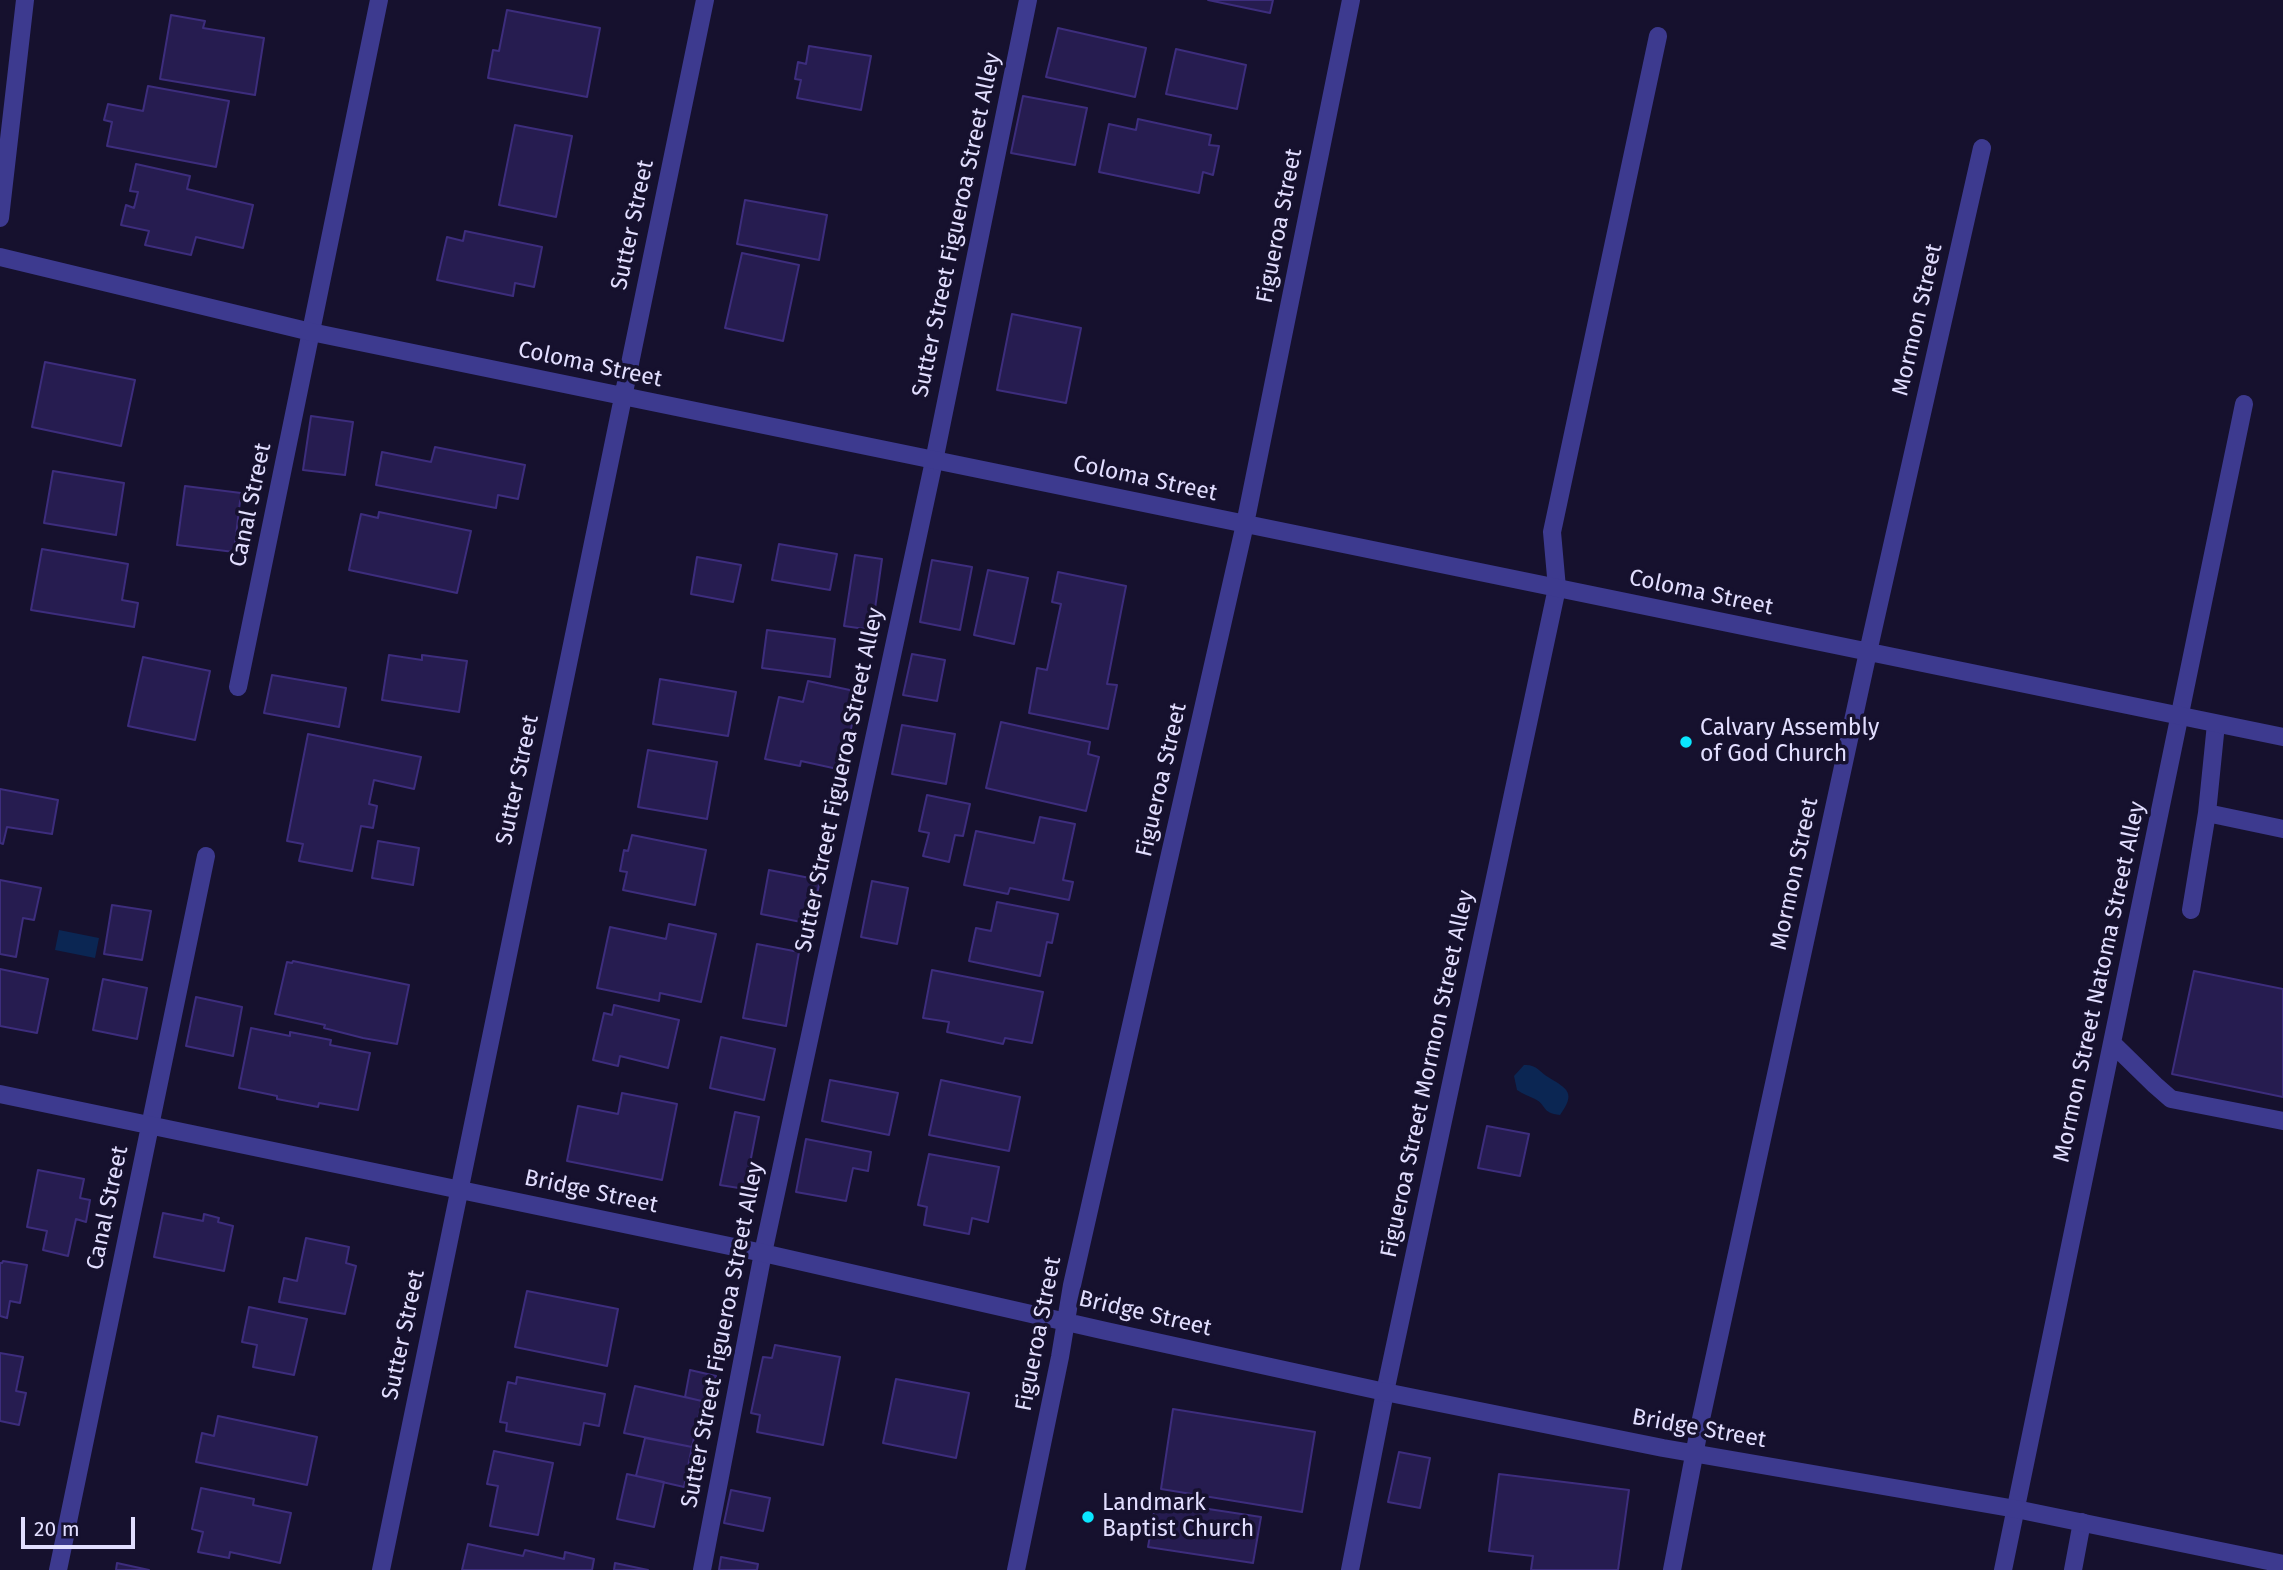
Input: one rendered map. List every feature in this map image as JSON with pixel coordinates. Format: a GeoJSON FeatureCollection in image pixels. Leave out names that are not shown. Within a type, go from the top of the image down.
{"type":"FeatureCollection","features":[{"type":"Feature","properties":{"kind":"street"},"geometry":{"type":"LineString","coordinates":[[0,218],[25,0]]}},
{"type":"Feature","properties":{"kind":"street","name":"Canal Street"},"geometry":{"type":"LineString","coordinates":[[238,687],[379,0]]}},
{"type":"Feature","properties":{"kind":"street","name":"Sutter Street"},"geometry":{"type":"LineString","coordinates":[[381,1570],[705,0]]}},
{"type":"Feature","properties":{"kind":"street","name":"Sutter Street Figueroa Street Alley"},"geometry":{"type":"LineString","coordinates":[[702,1570],[763,1253],[934,461],[1028,0]]}},
{"type":"Feature","properties":{"kind":"street","name":"Figueroa Street"},"geometry":{"type":"LineString","coordinates":[[1016,1570],[1072,1285],[1245,524],[1351,0]]}},
{"type":"Feature","properties":{"kind":"street","name":"Figueroa Street Mormon Street Alley"},"geometry":{"type":"LineString","coordinates":[[1350,1570],[1385,1392],[1557,588],[1552,532],[1658,36]]}},
{"type":"Feature","properties":{"kind":"street","name":"Mormon Street"},"geometry":{"type":"LineString","coordinates":[[1672,1570],[1694,1453],[1868,652],[1982,148]]}},
{"type":"Feature","properties":{"kind":"street","name":"Coloma Street"},"geometry":{"type":"LineString","coordinates":[[0,257],[311,332],[2283,737]]}},
{"type":"Feature","properties":{"kind":"street","name":"Mormon Street Natoma Street Alley"},"geometry":{"type":"LineString","coordinates":[[2003,1570],[2244,404]]}},
{"type":"Feature","properties":{"kind":"street"},"geometry":{"type":"LineString","coordinates":[[2191,911],[2207,813],[2216,724]]}},
{"type":"Feature","properties":{"kind":"street"},"geometry":{"type":"LineString","coordinates":[[2207,813],[2283,829]]}},
{"type":"Feature","properties":{"kind":"street","name":"Canal Street"},"geometry":{"type":"LineString","coordinates":[[58,1570],[206,856]]}},
{"type":"Feature","properties":{"kind":"street"},"geometry":{"type":"LineString","coordinates":[[2112,1043],[2171,1099],[2283,1121]]}},
{"type":"Feature","properties":{"kind":"street","name":"Bridge Street"},"geometry":{"type":"LineString","coordinates":[[0,1094],[763,1253],[1385,1392],[1694,1453],[2017,1508],[2283,1564]]}},
{"type":"Feature","properties":{"kind":"street"},"geometry":{"type":"LineString","coordinates":[[2073,1570],[2082,1522]]}},
{"type":"Feature","properties":{"kind":"water"},"geometry":{"type":"Polygon","coordinates":[[[59,930],[99,938],[95,958],[55,950],[59,930]]]}},
{"type":"Feature","properties":{"kind":"water"},"geometry":{"type":"Polygon","coordinates":[[[1524,1065],[1535,1067],[1568,1092],[1568,1101],[1560,1115],[1547,1111],[1539,1101],[1517,1090],[1514,1076],[1524,1065]]]}},
{"type":"Feature","properties":{"kind":"building"},"geometry":{"type":"Polygon","coordinates":[[[1208,0],[1273,0],[1270,13],[1208,0]]]}},
{"type":"Feature","properties":{"kind":"building"},"geometry":{"type":"Polygon","coordinates":[[[507,10],[600,28],[587,97],[488,78],[493,50],[499,51],[507,10]]]}},
{"type":"Feature","properties":{"kind":"building"},"geometry":{"type":"Polygon","coordinates":[[[171,15],[205,21],[203,28],[264,38],[255,95],[160,79],[171,15]]]}},
{"type":"Feature","properties":{"kind":"building"},"geometry":{"type":"Polygon","coordinates":[[[1058,28],[1146,48],[1135,97],[1046,77],[1058,28]]]}},
{"type":"Feature","properties":{"kind":"building"},"geometry":{"type":"Polygon","coordinates":[[[809,46],[871,56],[861,110],[797,98],[801,80],[795,79],[798,62],[806,64],[809,46]]]}},
{"type":"Feature","properties":{"kind":"building"},"geometry":{"type":"Polygon","coordinates":[[[1176,49],[1246,65],[1237,109],[1166,94],[1176,49]]]}},
{"type":"Feature","properties":{"kind":"building"},"geometry":{"type":"Polygon","coordinates":[[[148,86],[229,101],[216,167],[107,146],[112,122],[104,120],[108,104],[143,111],[148,86]]]}},
{"type":"Feature","properties":{"kind":"building"},"geometry":{"type":"Polygon","coordinates":[[[1023,96],[1087,108],[1075,165],[1011,153],[1023,96]]]}},
{"type":"Feature","properties":{"kind":"building"},"geometry":{"type":"Polygon","coordinates":[[[1138,119],[1211,135],[1209,145],[1219,146],[1213,175],[1203,172],[1199,193],[1099,172],[1109,124],[1136,130],[1138,119]]]}},
{"type":"Feature","properties":{"kind":"building"},"geometry":{"type":"Polygon","coordinates":[[[515,125],[572,136],[556,217],[499,205],[515,125]]]}},
{"type":"Feature","properties":{"kind":"building"},"geometry":{"type":"Polygon","coordinates":[[[136,164],[190,176],[187,189],[253,205],[243,248],[196,237],[191,255],[145,245],[149,231],[121,225],[126,205],[134,208],[138,192],[130,191],[136,164]]]}},
{"type":"Feature","properties":{"kind":"building"},"geometry":{"type":"Polygon","coordinates":[[[745,200],[827,215],[819,260],[737,244],[745,200]]]}},
{"type":"Feature","properties":{"kind":"building"},"geometry":{"type":"Polygon","coordinates":[[[465,231],[542,247],[534,287],[515,283],[513,296],[437,280],[447,237],[463,241],[465,231]]]}},
{"type":"Feature","properties":{"kind":"building"},"geometry":{"type":"Polygon","coordinates":[[[742,253],[799,265],[783,341],[725,328],[742,253]]]}},
{"type":"Feature","properties":{"kind":"building"},"geometry":{"type":"Polygon","coordinates":[[[1012,314],[1081,328],[1066,403],[997,390],[1012,314]]]}},
{"type":"Feature","properties":{"kind":"building"},"geometry":{"type":"Polygon","coordinates":[[[45,362],[135,380],[121,446],[32,427],[45,362]]]}},
{"type":"Feature","properties":{"kind":"building"},"geometry":{"type":"Polygon","coordinates":[[[311,416],[353,422],[345,475],[303,470],[311,416]]]}},
{"type":"Feature","properties":{"kind":"building"},"geometry":{"type":"Polygon","coordinates":[[[435,447],[525,465],[518,499],[498,495],[496,508],[376,485],[382,452],[431,462],[435,447]]]}},
{"type":"Feature","properties":{"kind":"building"},"geometry":{"type":"Polygon","coordinates":[[[53,471],[124,483],[116,535],[44,523],[53,471]]]}},
{"type":"Feature","properties":{"kind":"building"},"geometry":{"type":"Polygon","coordinates":[[[185,486],[241,493],[234,552],[177,545],[185,486]]]}},
{"type":"Feature","properties":{"kind":"building"},"geometry":{"type":"Polygon","coordinates":[[[379,512],[471,531],[457,593],[349,570],[361,514],[378,518],[379,512]]]}},
{"type":"Feature","properties":{"kind":"building"},"geometry":{"type":"Polygon","coordinates":[[[779,544],[837,554],[830,590],[772,580],[779,544]]]}},
{"type":"Feature","properties":{"kind":"building"},"geometry":{"type":"Polygon","coordinates":[[[42,549],[128,564],[122,600],[138,603],[134,627],[31,610],[42,549]]]}},
{"type":"Feature","properties":{"kind":"building"},"geometry":{"type":"Polygon","coordinates":[[[855,555],[882,559],[872,630],[844,626],[855,555]]]}},
{"type":"Feature","properties":{"kind":"building"},"geometry":{"type":"Polygon","coordinates":[[[697,557],[741,565],[733,602],[691,594],[697,557]]]}},
{"type":"Feature","properties":{"kind":"building"},"geometry":{"type":"Polygon","coordinates":[[[932,560],[972,567],[960,630],[920,622],[932,560]]]}},
{"type":"Feature","properties":{"kind":"building"},"geometry":{"type":"Polygon","coordinates":[[[988,570],[1028,578],[1014,644],[974,635],[988,570]]]}},
{"type":"Feature","properties":{"kind":"building"},"geometry":{"type":"Polygon","coordinates":[[[1058,572],[1126,586],[1107,684],[1117,685],[1108,729],[1029,713],[1037,668],[1047,670],[1061,604],[1052,602],[1058,572]]]}},
{"type":"Feature","properties":{"kind":"building"},"geometry":{"type":"Polygon","coordinates":[[[767,630],[835,639],[830,677],[762,668],[767,630]]]}},
{"type":"Feature","properties":{"kind":"building"},"geometry":{"type":"Polygon","coordinates":[[[912,654],[945,660],[937,701],[903,695],[912,654]]]}},
{"type":"Feature","properties":{"kind":"building"},"geometry":{"type":"Polygon","coordinates":[[[389,655],[422,660],[422,655],[467,661],[459,712],[382,700],[389,655]]]}},
{"type":"Feature","properties":{"kind":"building"},"geometry":{"type":"Polygon","coordinates":[[[143,657],[210,671],[195,740],[128,726],[143,657]]]}},
{"type":"Feature","properties":{"kind":"building"},"geometry":{"type":"Polygon","coordinates":[[[272,675],[346,688],[339,727],[264,713],[272,675]]]}},
{"type":"Feature","properties":{"kind":"building"},"geometry":{"type":"Polygon","coordinates":[[[660,679],[736,692],[728,736],[653,724],[660,679]]]}},
{"type":"Feature","properties":{"kind":"building"},"geometry":{"type":"Polygon","coordinates":[[[808,681],[859,692],[842,770],[801,761],[800,766],[765,759],[779,697],[803,702],[808,681]]]}},
{"type":"Feature","properties":{"kind":"building"},"geometry":{"type":"Polygon","coordinates":[[[1001,722],[1090,742],[1088,754],[1099,757],[1086,811],[986,788],[1001,722]]]}},
{"type":"Feature","properties":{"kind":"building"},"geometry":{"type":"Polygon","coordinates":[[[902,725],[955,734],[946,784],[892,774],[902,725]]]}},
{"type":"Feature","properties":{"kind":"building"},"geometry":{"type":"Polygon","coordinates":[[[308,734],[421,757],[414,789],[374,780],[369,804],[377,806],[373,828],[361,826],[352,871],[299,861],[303,844],[287,841],[308,734]]]}},
{"type":"Feature","properties":{"kind":"building"},"geometry":{"type":"Polygon","coordinates":[[[648,750],[717,762],[707,819],[638,807],[648,750]]]}},
{"type":"Feature","properties":{"kind":"building"},"geometry":{"type":"Polygon","coordinates":[[[0,789],[58,800],[52,834],[7,827],[3,844],[0,843],[0,789]]]}},
{"type":"Feature","properties":{"kind":"building"},"geometry":{"type":"Polygon","coordinates":[[[927,795],[970,804],[963,836],[955,835],[949,862],[923,856],[929,833],[919,831],[927,795]]]}},
{"type":"Feature","properties":{"kind":"building"},"geometry":{"type":"Polygon","coordinates":[[[1040,817],[1075,824],[1063,880],[1073,882],[1069,900],[1010,888],[1008,894],[964,885],[976,831],[1034,843],[1040,817]]]}},
{"type":"Feature","properties":{"kind":"building"},"geometry":{"type":"Polygon","coordinates":[[[632,835],[706,850],[695,905],[623,890],[627,872],[620,871],[624,850],[628,851],[632,835]]]}},
{"type":"Feature","properties":{"kind":"building"},"geometry":{"type":"Polygon","coordinates":[[[378,841],[419,848],[413,885],[372,878],[378,841]]]}},
{"type":"Feature","properties":{"kind":"building"},"geometry":{"type":"Polygon","coordinates":[[[769,870],[820,880],[811,924],[761,914],[769,870]]]}},
{"type":"Feature","properties":{"kind":"building"},"geometry":{"type":"Polygon","coordinates":[[[0,880],[41,888],[34,920],[23,918],[16,957],[0,954],[0,880]]]}},
{"type":"Feature","properties":{"kind":"building"},"geometry":{"type":"Polygon","coordinates":[[[872,881],[908,888],[897,944],[861,937],[872,881]]]}},
{"type":"Feature","properties":{"kind":"building"},"geometry":{"type":"Polygon","coordinates":[[[997,902],[1058,914],[1052,943],[1047,942],[1040,976],[969,961],[976,928],[991,931],[997,902]]]}},
{"type":"Feature","properties":{"kind":"building"},"geometry":{"type":"Polygon","coordinates":[[[112,905],[151,911],[142,960],[104,954],[112,905]]]}},
{"type":"Feature","properties":{"kind":"building"},"geometry":{"type":"Polygon","coordinates":[[[669,924],[716,934],[701,1002],[660,993],[659,1001],[597,988],[610,927],[666,939],[669,924]]]}},
{"type":"Feature","properties":{"kind":"building"},"geometry":{"type":"Polygon","coordinates":[[[757,944],[799,952],[786,1026],[743,1018],[757,944]]]}},
{"type":"Feature","properties":{"kind":"building"},"geometry":{"type":"Polygon","coordinates":[[[287,962],[409,985],[397,1044],[363,1038],[324,1028],[325,1025],[275,1014],[287,962]]]}},
{"type":"Feature","properties":{"kind":"building"},"geometry":{"type":"Polygon","coordinates":[[[0,969],[48,979],[37,1033],[0,1026],[0,969]]]}},
{"type":"Feature","properties":{"kind":"building"},"geometry":{"type":"Polygon","coordinates":[[[932,970],[1043,992],[1032,1043],[1005,1038],[1003,1044],[947,1032],[949,1022],[923,1018],[932,970]]]}},
{"type":"Feature","properties":{"kind":"building"},"geometry":{"type":"Polygon","coordinates":[[[2194,971],[2283,989],[2283,1097],[2172,1074],[2194,971]]]}},
{"type":"Feature","properties":{"kind":"building"},"geometry":{"type":"Polygon","coordinates":[[[103,979],[147,988],[137,1039],[93,1030],[103,979]]]}},
{"type":"Feature","properties":{"kind":"building"},"geometry":{"type":"Polygon","coordinates":[[[196,997],[242,1007],[233,1056],[186,1046],[196,997]]]}},
{"type":"Feature","properties":{"kind":"building"},"geometry":{"type":"Polygon","coordinates":[[[614,1005],[679,1020],[668,1068],[620,1056],[618,1066],[593,1060],[604,1013],[612,1015],[614,1005]]]}},
{"type":"Feature","properties":{"kind":"building"},"geometry":{"type":"Polygon","coordinates":[[[251,1028],[290,1036],[290,1032],[331,1040],[330,1045],[370,1053],[358,1110],[319,1103],[318,1107],[239,1088],[251,1028]]]}},
{"type":"Feature","properties":{"kind":"building"},"geometry":{"type":"Polygon","coordinates":[[[721,1037],[775,1049],[764,1100],[710,1088],[721,1037]]]}},
{"type":"Feature","properties":{"kind":"building"},"geometry":{"type":"Polygon","coordinates":[[[830,1080],[898,1093],[889,1135],[822,1121],[830,1080]]]}},
{"type":"Feature","properties":{"kind":"building"},"geometry":{"type":"Polygon","coordinates":[[[941,1080],[1020,1097],[1009,1151],[929,1135],[941,1080]]]}},
{"type":"Feature","properties":{"kind":"building"},"geometry":{"type":"Polygon","coordinates":[[[622,1093],[677,1104],[662,1180],[567,1161],[578,1106],[618,1114],[622,1093]]]}},
{"type":"Feature","properties":{"kind":"building"},"geometry":{"type":"Polygon","coordinates":[[[735,1112],[759,1117],[745,1189],[720,1185],[735,1112]]]}},
{"type":"Feature","properties":{"kind":"building"},"geometry":{"type":"Polygon","coordinates":[[[1487,1126],[1529,1134],[1520,1176],[1478,1168],[1487,1126]]]}},
{"type":"Feature","properties":{"kind":"building"},"geometry":{"type":"Polygon","coordinates":[[[806,1139],[871,1152],[868,1171],[853,1168],[846,1201],[796,1192],[806,1139]]]}},
{"type":"Feature","properties":{"kind":"building"},"geometry":{"type":"Polygon","coordinates":[[[929,1154],[999,1167],[988,1222],[972,1218],[969,1234],[924,1225],[927,1207],[918,1205],[929,1154]]]}},
{"type":"Feature","properties":{"kind":"building"},"geometry":{"type":"Polygon","coordinates":[[[38,1170],[84,1179],[80,1198],[90,1200],[86,1222],[76,1219],[68,1256],[43,1250],[47,1231],[27,1227],[38,1170]]]}},
{"type":"Feature","properties":{"kind":"building"},"geometry":{"type":"Polygon","coordinates":[[[163,1213],[203,1221],[204,1214],[233,1226],[224,1271],[154,1257],[163,1213]]]}},
{"type":"Feature","properties":{"kind":"building"},"geometry":{"type":"Polygon","coordinates":[[[306,1238],[349,1247],[346,1263],[356,1266],[345,1314],[279,1302],[284,1278],[297,1281],[306,1238]]]}},
{"type":"Feature","properties":{"kind":"building"},"geometry":{"type":"Polygon","coordinates":[[[3,1261],[27,1265],[20,1303],[10,1301],[7,1318],[0,1316],[0,1263],[3,1261]]]}},
{"type":"Feature","properties":{"kind":"building"},"geometry":{"type":"Polygon","coordinates":[[[527,1291],[618,1309],[607,1366],[515,1347],[527,1291]]]}},
{"type":"Feature","properties":{"kind":"building"},"geometry":{"type":"Polygon","coordinates":[[[249,1307],[307,1319],[294,1375],[253,1367],[257,1345],[242,1342],[249,1307]]]}},
{"type":"Feature","properties":{"kind":"building"},"geometry":{"type":"Polygon","coordinates":[[[775,1345],[840,1357],[823,1445],[757,1432],[760,1415],[751,1413],[763,1357],[772,1358],[775,1345]]]}},
{"type":"Feature","properties":{"kind":"building"},"geometry":{"type":"Polygon","coordinates":[[[0,1353],[23,1357],[16,1391],[26,1393],[19,1425],[0,1421],[0,1353]]]}},
{"type":"Feature","properties":{"kind":"building"},"geometry":{"type":"Polygon","coordinates":[[[690,1370],[716,1376],[710,1403],[685,1397],[690,1370]]]}},
{"type":"Feature","properties":{"kind":"building"},"geometry":{"type":"Polygon","coordinates":[[[517,1377],[605,1394],[599,1426],[584,1423],[580,1445],[506,1431],[507,1423],[500,1422],[508,1382],[516,1384],[517,1377]]]}},
{"type":"Feature","properties":{"kind":"building"},"geometry":{"type":"Polygon","coordinates":[[[896,1379],[969,1393],[956,1458],[883,1443],[896,1379]]]}},
{"type":"Feature","properties":{"kind":"building"},"geometry":{"type":"Polygon","coordinates":[[[635,1386],[702,1401],[692,1447],[624,1433],[635,1386]]]}},
{"type":"Feature","properties":{"kind":"building"},"geometry":{"type":"Polygon","coordinates":[[[1173,1409],[1315,1432],[1302,1512],[1161,1489],[1173,1409]]]}},
{"type":"Feature","properties":{"kind":"building"},"geometry":{"type":"Polygon","coordinates":[[[218,1416],[317,1437],[307,1485],[196,1462],[202,1433],[214,1436],[218,1416]]]}},
{"type":"Feature","properties":{"kind":"building"},"geometry":{"type":"Polygon","coordinates":[[[645,1438],[692,1447],[684,1487],[636,1476],[645,1438]]]}},
{"type":"Feature","properties":{"kind":"building"},"geometry":{"type":"Polygon","coordinates":[[[494,1451],[553,1463],[538,1535],[490,1526],[498,1486],[487,1484],[494,1451]]]}},
{"type":"Feature","properties":{"kind":"building"},"geometry":{"type":"Polygon","coordinates":[[[1399,1452],[1430,1458],[1420,1508],[1388,1502],[1399,1452]]]}},
{"type":"Feature","properties":{"kind":"building"},"geometry":{"type":"Polygon","coordinates":[[[627,1474],[664,1482],[654,1527],[617,1519],[627,1474]]]}},
{"type":"Feature","properties":{"kind":"building"},"geometry":{"type":"Polygon","coordinates":[[[1499,1474],[1629,1490],[1618,1570],[1531,1570],[1533,1556],[1489,1551],[1499,1474]]]}},
{"type":"Feature","properties":{"kind":"building"},"geometry":{"type":"Polygon","coordinates":[[[201,1488],[254,1499],[253,1505],[291,1513],[280,1563],[230,1552],[229,1558],[198,1552],[203,1532],[192,1529],[201,1488]]]}},
{"type":"Feature","properties":{"kind":"building"},"geometry":{"type":"Polygon","coordinates":[[[731,1490],[770,1498],[763,1531],[724,1523],[731,1490]]]}},
{"type":"Feature","properties":{"kind":"building"},"geometry":{"type":"Polygon","coordinates":[[[1156,1501],[1261,1517],[1253,1563],[1148,1547],[1156,1501]]]}},
{"type":"Feature","properties":{"kind":"building"},"geometry":{"type":"Polygon","coordinates":[[[468,1544],[523,1556],[525,1550],[564,1559],[565,1552],[594,1559],[592,1570],[462,1570],[468,1544]]]}},
{"type":"Feature","properties":{"kind":"building"},"geometry":{"type":"Polygon","coordinates":[[[721,1557],[758,1564],[757,1570],[719,1570],[721,1557]]]}},
{"type":"Feature","properties":{"kind":"building"},"geometry":{"type":"Polygon","coordinates":[[[117,1563],[149,1570],[116,1570],[117,1563]]]}},
{"type":"Feature","properties":{"kind":"building"},"geometry":{"type":"Polygon","coordinates":[[[615,1563],[648,1570],[614,1570],[615,1563]]]}},
{"type":"Feature","properties":{"kind":"place","name":"Calvary Assembly of God Church"},"geometry":{"type":"Point","coordinates":[1686,742]}},
{"type":"Feature","properties":{"kind":"place","name":"Landmark Baptist Church"},"geometry":{"type":"Point","coordinates":[1088,1517]}}]}
